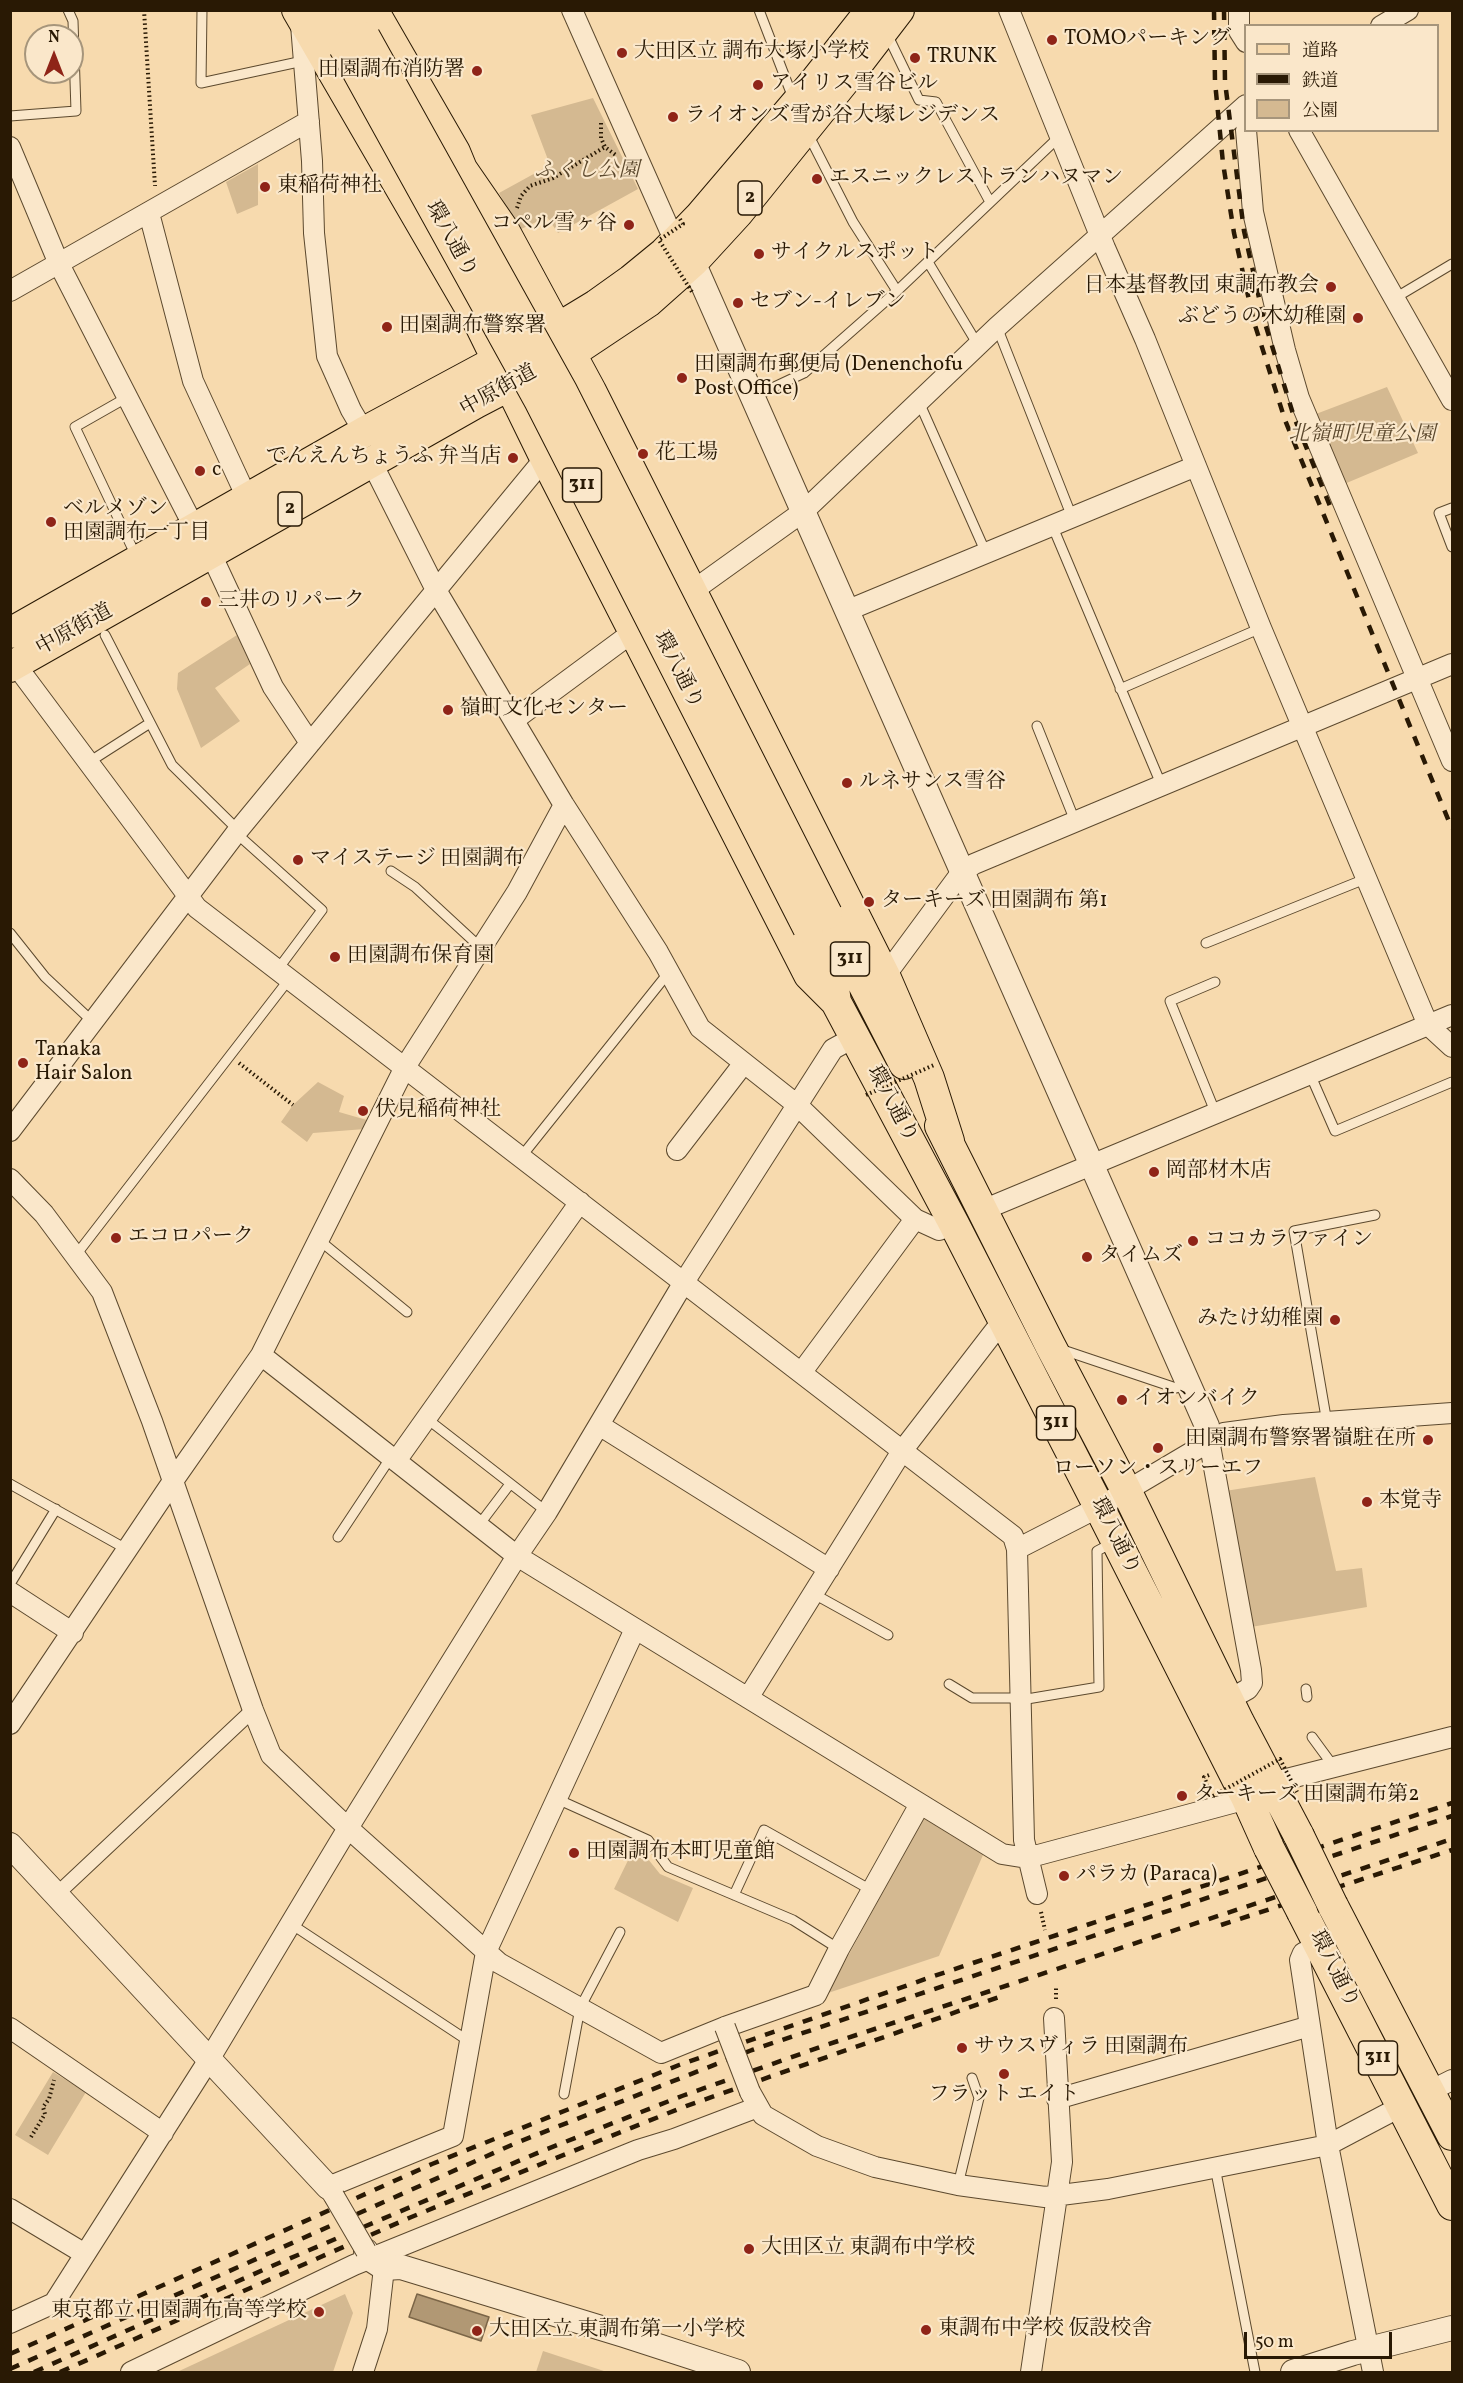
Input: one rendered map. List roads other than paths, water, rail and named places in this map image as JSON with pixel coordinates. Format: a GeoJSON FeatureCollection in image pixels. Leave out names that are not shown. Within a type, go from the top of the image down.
{"type":"FeatureCollection","features":[{"type":"Feature","properties":{"kind":"main road","name":"環八通り"},"geometry":{"type":"LineString","coordinates":[[350,10],[562,391],[818,921],[949,1141],[1050,1346],[1126,1490],[1272,1791],[1269,1848],[1452,2205]]}},
{"type":"Feature","properties":{"kind":"main road","name":"環八通り"},"geometry":{"type":"LineString","coordinates":[[307,12],[361,32]]}},
{"type":"Feature","properties":{"kind":"main road"},"geometry":{"type":"LineString","coordinates":[[307,12],[408,200],[498,358],[545,458],[809,975],[836,1002]]}},
{"type":"Feature","properties":{"kind":"main road","name":"中原街道"},"geometry":{"type":"LineString","coordinates":[[13,666],[510,385],[564,341],[596,305],[683,241],[700,216],[800,116],[885,17]]}},
{"type":"Feature","properties":{"kind":"main road","name":"311"},"geometry":{"type":"LineString","coordinates":[[361,32],[455,152],[462,170],[502,226],[564,341],[885,976],[929,1078],[949,1141]]}},
{"type":"Feature","properties":{"kind":"main road"},"geometry":{"type":"LineString","coordinates":[[408,200],[462,170]]}},
{"type":"Feature","properties":{"kind":"main road","name":"中原街道"},"geometry":{"type":"LineString","coordinates":[[10,633],[498,358],[564,341]]}},
{"type":"Feature","properties":{"kind":"main road","name":"環八通り"},"geometry":{"type":"LineString","coordinates":[[818,921],[831,969],[836,1002],[954,1224],[1116,1541],[1299,1836],[1333,1905],[1442,2086],[1452,2135]]}},
{"type":"Feature","properties":{"kind":"street"},"geometry":{"type":"LineString","coordinates":[[572,10],[683,241],[753,396],[961,873],[1207,1426],[1252,1683],[1248,1689],[1228,1700]]}},
{"type":"Feature","properties":{"kind":"street"},"geometry":{"type":"LineString","coordinates":[[1009,10],[1365,879],[1428,1025],[1452,1047]]}},
{"type":"Feature","properties":{"kind":"street"},"geometry":{"type":"LineString","coordinates":[[1239,10],[1239,31],[1244,40]]}},
{"type":"Feature","properties":{"kind":"street"},"geometry":{"type":"LineString","coordinates":[[1384,24],[1408,10]]}},
{"type":"Feature","properties":{"kind":"street"},"geometry":{"type":"LineString","coordinates":[[307,12],[303,61],[309,122],[314,233],[327,356],[351,410],[364,432]]}},
{"type":"Feature","properties":{"kind":"street"},"geometry":{"type":"LineString","coordinates":[[691,592],[804,511],[978,345],[1244,112]]}},
{"type":"Feature","properties":{"kind":"street"},"geometry":{"type":"LineString","coordinates":[[10,291],[309,122]]}},
{"type":"Feature","properties":{"kind":"street"},"geometry":{"type":"LineString","coordinates":[[1246,132],[1252,212],[1285,350],[1299,398],[1452,760]]}},
{"type":"Feature","properties":{"kind":"street"},"geometry":{"type":"LineString","coordinates":[[1300,132],[1452,400]]}},
{"type":"Feature","properties":{"kind":"street"},"geometry":{"type":"LineString","coordinates":[[10,147],[59,264],[195,530]]}},
{"type":"Feature","properties":{"kind":"street"},"geometry":{"type":"LineString","coordinates":[[152,211],[193,381],[248,500]]}},
{"type":"Feature","properties":{"kind":"street"},"geometry":{"type":"LineString","coordinates":[[10,1131],[237,832],[545,458]]}},
{"type":"Feature","properties":{"kind":"street"},"geometry":{"type":"LineString","coordinates":[[372,463],[436,590],[564,805],[669,972],[700,1028],[796,1104],[915,1220],[939,1230],[954,1224]]}},
{"type":"Feature","properties":{"kind":"street"},"geometry":{"type":"LineString","coordinates":[[846,611],[1196,466]]}},
{"type":"Feature","properties":{"kind":"street"},"geometry":{"type":"LineString","coordinates":[[211,554],[273,687],[310,743]]}},
{"type":"Feature","properties":{"kind":"street"},"geometry":{"type":"LineString","coordinates":[[514,720],[633,632]]}},
{"type":"Feature","properties":{"kind":"street"},"geometry":{"type":"LineString","coordinates":[[885,976],[961,873],[974,864],[1452,664]]}},
{"type":"Feature","properties":{"kind":"street"},"geometry":{"type":"LineString","coordinates":[[13,666],[89,762],[197,908],[1013,1536],[1017,1548],[1024,1840],[1026,1858],[1037,1894]]}},
{"type":"Feature","properties":{"kind":"street"},"geometry":{"type":"LineString","coordinates":[[10,1724],[173,1481],[261,1355],[405,1067],[518,892],[564,805]]}},
{"type":"Feature","properties":{"kind":"street"},"geometry":{"type":"LineString","coordinates":[[983,1210],[1452,1015]]}},
{"type":"Feature","properties":{"kind":"street"},"geometry":{"type":"LineString","coordinates":[[10,2323],[54,2303],[210,2058],[348,1828],[517,1556],[547,1512],[684,1282],[796,1104],[833,1049],[855,1038]]}},
{"type":"Feature","properties":{"kind":"street"},"geometry":{"type":"LineString","coordinates":[[677,1150],[744,1063]]}},
{"type":"Feature","properties":{"kind":"street"},"geometry":{"type":"LineString","coordinates":[[10,1179],[44,1214],[102,1292],[173,1481],[271,1755],[348,1828],[499,1963],[661,2053],[725,2027],[816,1995],[920,1803]]}},
{"type":"Feature","properties":{"kind":"street"},"geometry":{"type":"LineString","coordinates":[[393,1459],[426,1418],[580,1202]]}},
{"type":"Feature","properties":{"kind":"street"},"geometry":{"type":"LineString","coordinates":[[801,1373],[915,1220]]}},
{"type":"Feature","properties":{"kind":"street"},"geometry":{"type":"LineString","coordinates":[[748,1698],[902,1451],[1003,1320]]}},
{"type":"Feature","properties":{"kind":"street"},"geometry":{"type":"LineString","coordinates":[[261,1355],[517,1556],[1002,1854],[1026,1858],[1272,1791],[1334,1767],[1452,1737]]}},
{"type":"Feature","properties":{"kind":"street"},"geometry":{"type":"LineString","coordinates":[[1017,1548],[1099,1507],[1224,1433],[1284,1425],[1452,1413]]}},
{"type":"Feature","properties":{"kind":"street"},"geometry":{"type":"LineString","coordinates":[[599,1425],[830,1569]]}},
{"type":"Feature","properties":{"kind":"street"},"geometry":{"type":"LineString","coordinates":[[10,1592],[73,1633]]}},
{"type":"Feature","properties":{"kind":"street"},"geometry":{"type":"LineString","coordinates":[[331,2192],[453,2136],[486,1952],[635,1629]]}},
{"type":"Feature","properties":{"kind":"street"},"geometry":{"type":"LineString","coordinates":[[56,1895],[253,1710]]}},
{"type":"Feature","properties":{"kind":"street"},"geometry":{"type":"LineString","coordinates":[[10,1845],[210,2058],[331,2192],[373,2259],[377,2329],[363,2373]]}},
{"type":"Feature","properties":{"kind":"street"},"geometry":{"type":"LineString","coordinates":[[1320,1945],[1303,1953],[1300,1960],[1328,2145],[1373,2373]]}},
{"type":"Feature","properties":{"kind":"street"},"geometry":{"type":"LineString","coordinates":[[1031,2373],[1062,2162],[1054,2018]]}},
{"type":"Feature","properties":{"kind":"street"},"geometry":{"type":"LineString","coordinates":[[1057,2099],[1310,2026]]}},
{"type":"Feature","properties":{"kind":"street"},"geometry":{"type":"LineString","coordinates":[[725,2027],[754,2099],[763,2115],[817,2146],[875,2167],[958,2185],[1038,2196],[1057,2197],[1108,2189],[1328,2145],[1402,2106]]}},
{"type":"Feature","properties":{"kind":"street"},"geometry":{"type":"LineString","coordinates":[[10,2028],[163,2133]]}},
{"type":"Feature","properties":{"kind":"street"},"geometry":{"type":"LineString","coordinates":[[131,2373],[373,2259],[638,2150],[674,2139],[754,2099]]}},
{"type":"Feature","properties":{"kind":"street"},"geometry":{"type":"LineString","coordinates":[[10,2209],[86,2254]]}},
{"type":"Feature","properties":{"kind":"street"},"geometry":{"type":"LineString","coordinates":[[373,2259],[624,2335],[738,2373]]}},
{"type":"Feature","properties":{"kind":"street"},"geometry":{"type":"LineString","coordinates":[[1293,2373],[1369,2349],[1452,2328]]}},
{"type":"Feature","properties":{"kind":"lane"},"geometry":{"type":"LineString","coordinates":[[10,117],[76,111],[73,21],[68,10]]}},
{"type":"Feature","properties":{"kind":"lane"},"geometry":{"type":"LineString","coordinates":[[202,10],[201,83],[303,61]]}},
{"type":"Feature","properties":{"kind":"lane"},"geometry":{"type":"LineString","coordinates":[[759,10],[800,116],[853,222],[897,291]]}},
{"type":"Feature","properties":{"kind":"lane"},"geometry":{"type":"LineString","coordinates":[[885,17],[919,100],[936,102],[990,202]]}},
{"type":"Feature","properties":{"kind":"lane"},"geometry":{"type":"LineString","coordinates":[[753,396],[804,374],[897,291],[1060,136]]}},
{"type":"Feature","properties":{"kind":"lane"},"geometry":{"type":"LineString","coordinates":[[928,262],[978,345]]}},
{"type":"Feature","properties":{"kind":"lane"},"geometry":{"type":"LineString","coordinates":[[1395,298],[1452,264]]}},
{"type":"Feature","properties":{"kind":"lane"},"geometry":{"type":"LineString","coordinates":[[998,327],[1072,517]]}},
{"type":"Feature","properties":{"kind":"lane"},"geometry":{"type":"LineString","coordinates":[[126,398],[75,427],[138,561]]}},
{"type":"Feature","properties":{"kind":"lane"},"geometry":{"type":"LineString","coordinates":[[919,402],[986,553]]}},
{"type":"Feature","properties":{"kind":"lane"},"geometry":{"type":"LineString","coordinates":[[1452,508],[1439,513],[1452,547]]}},
{"type":"Feature","properties":{"kind":"lane"},"geometry":{"type":"LineString","coordinates":[[1052,525],[1161,784]]}},
{"type":"Feature","properties":{"kind":"lane"},"geometry":{"type":"LineString","coordinates":[[1120,689],[1261,628]]}},
{"type":"Feature","properties":{"kind":"lane"},"geometry":{"type":"LineString","coordinates":[[76,1255],[230,1057],[322,910],[237,832],[172,765],[105,635]]}},
{"type":"Feature","properties":{"kind":"lane"},"geometry":{"type":"LineString","coordinates":[[89,762],[150,723]]}},
{"type":"Feature","properties":{"kind":"lane"},"geometry":{"type":"LineString","coordinates":[[1037,726],[1075,821]]}},
{"type":"Feature","properties":{"kind":"lane"},"geometry":{"type":"LineString","coordinates":[[391,871],[415,887],[481,948]]}},
{"type":"Feature","properties":{"kind":"lane"},"geometry":{"type":"LineString","coordinates":[[1206,943],[1365,879]]}},
{"type":"Feature","properties":{"kind":"lane"},"geometry":{"type":"LineString","coordinates":[[10,933],[45,977],[94,1023]]}},
{"type":"Feature","properties":{"kind":"lane"},"geometry":{"type":"LineString","coordinates":[[521,1157],[669,972]]}},
{"type":"Feature","properties":{"kind":"lane"},"geometry":{"type":"LineString","coordinates":[[1215,982],[1170,1001],[1216,1113]]}},
{"type":"Feature","properties":{"kind":"lane"},"geometry":{"type":"LineString","coordinates":[[1310,1074],[1335,1131],[1452,1082]]}},
{"type":"Feature","properties":{"kind":"lane"},"geometry":{"type":"LineString","coordinates":[[1327,1423],[1294,1231],[1375,1215]]}},
{"type":"Feature","properties":{"kind":"lane"},"geometry":{"type":"LineString","coordinates":[[319,1240],[408,1312]]}},
{"type":"Feature","properties":{"kind":"lane"},"geometry":{"type":"LineString","coordinates":[[1050,1346],[1176,1388],[1187,1383]]}},
{"type":"Feature","properties":{"kind":"lane"},"geometry":{"type":"LineString","coordinates":[[426,1418],[547,1512]]}},
{"type":"Feature","properties":{"kind":"lane"},"geometry":{"type":"LineString","coordinates":[[338,1537],[393,1459]]}},
{"type":"Feature","properties":{"kind":"lane"},"geometry":{"type":"LineString","coordinates":[[10,1484],[128,1550]]}},
{"type":"Feature","properties":{"kind":"lane"},"geometry":{"type":"LineString","coordinates":[[479,1525],[510,1484]]}},
{"type":"Feature","properties":{"kind":"lane"},"geometry":{"type":"LineString","coordinates":[[10,1584],[56,1509]]}},
{"type":"Feature","properties":{"kind":"lane"},"geometry":{"type":"LineString","coordinates":[[949,1684],[972,1698],[1021,1700],[1099,1687],[1097,1551],[1116,1541]]}},
{"type":"Feature","properties":{"kind":"lane"},"geometry":{"type":"LineString","coordinates":[[814,1594],[888,1635]]}},
{"type":"Feature","properties":{"kind":"lane"},"geometry":{"type":"LineString","coordinates":[[1312,1737],[1334,1767]]}},
{"type":"Feature","properties":{"kind":"lane"},"geometry":{"type":"LineString","coordinates":[[557,1799],[648,1840],[668,1867],[793,1920],[839,1949]]}},
{"type":"Feature","properties":{"kind":"lane"},"geometry":{"type":"LineString","coordinates":[[734,1895],[764,1830],[871,1890]]}},
{"type":"Feature","properties":{"kind":"lane"},"geometry":{"type":"LineString","coordinates":[[291,1924],[470,2042]]}},
{"type":"Feature","properties":{"kind":"lane"},"geometry":{"type":"LineString","coordinates":[[564,2094],[580,2008],[620,1932]]}},
{"type":"Feature","properties":{"kind":"lane"},"geometry":{"type":"LineString","coordinates":[[958,2185],[979,2098],[972,2078]]}},
{"type":"Feature","properties":{"kind":"lane"},"geometry":{"type":"LineString","coordinates":[[1215,2168],[1255,2373]]}},
{"type":"Feature","properties":{"kind":"railway"},"geometry":{"type":"LineString","coordinates":[[1214,10],[1215,82],[1223,163],[1234,233],[1254,322],[1285,420],[1452,829]]}},
{"type":"Feature","properties":{"kind":"railway"},"geometry":{"type":"LineString","coordinates":[[1224,10],[1225,82],[1244,231],[1264,320],[1294,417],[1330,506]]}},
{"type":"Feature","properties":{"kind":"railway"},"geometry":{"type":"LineString","coordinates":[[10,2354],[432,2164],[679,2065],[934,1976],[1452,1803]]}},
{"type":"Feature","properties":{"kind":"railway"},"geometry":{"type":"LineString","coordinates":[[10,2369],[516,2143],[752,2050],[1452,1816]]}},
{"type":"Feature","properties":{"kind":"railway"},"geometry":{"type":"LineString","coordinates":[[34,2372],[272,2266],[542,2151],[682,2096],[823,2046],[1452,1839]]}},
{"type":"Feature","properties":{"kind":"railway"},"geometry":{"type":"LineString","coordinates":[[1221,1925],[1452,1850]]}},
{"type":"Feature","properties":{"kind":"railway"},"geometry":{"type":"LineString","coordinates":[[60,2372],[409,2218],[686,2106],[1002,1996]]}},
{"type":"Feature","properties":{"kind":"place","name":"TOMOパーキング"},"geometry":{"type":"Point","coordinates":[1052,40]}},
{"type":"Feature","properties":{"kind":"place","name":"大田区立 調布大塚小学校"},"geometry":{"type":"Point","coordinates":[622,53]}},
{"type":"Feature","properties":{"kind":"place","name":"TRUNK"},"geometry":{"type":"Point","coordinates":[915,58]}},
{"type":"Feature","properties":{"kind":"place","name":"田園調布消防署"},"geometry":{"type":"Point","coordinates":[477,71]}},
{"type":"Feature","properties":{"kind":"place","name":"アイリス雪谷ビル"},"geometry":{"type":"Point","coordinates":[758,85]}},
{"type":"Feature","properties":{"kind":"place","name":"ライオンズ雪が谷大塚レジデンス"},"geometry":{"type":"Point","coordinates":[673,117]}},
{"type":"Feature","properties":{"kind":"place","name":"エスニックレストランハヌマン"},"geometry":{"type":"Point","coordinates":[817,179]}},
{"type":"Feature","properties":{"kind":"place","name":"東稲荷神社"},"geometry":{"type":"Point","coordinates":[265,187]}},
{"type":"Feature","properties":{"kind":"place","name":"コペル雪ヶ谷"},"geometry":{"type":"Point","coordinates":[629,225]}},
{"type":"Feature","properties":{"kind":"place","name":"サイクルスポット"},"geometry":{"type":"Point","coordinates":[759,254]}},
{"type":"Feature","properties":{"kind":"place","name":"日本基督教団 東調布教会"},"geometry":{"type":"Point","coordinates":[1331,287]}},
{"type":"Feature","properties":{"kind":"place","name":"セブン-イレブン"},"geometry":{"type":"Point","coordinates":[738,303]}},
{"type":"Feature","properties":{"kind":"place","name":"ぶどうの木幼稚園"},"geometry":{"type":"Point","coordinates":[1358,318]}},
{"type":"Feature","properties":{"kind":"place","name":"田園調布警察署"},"geometry":{"type":"Point","coordinates":[387,327]}},
{"type":"Feature","properties":{"kind":"place","name":"田園調布郵便局 (Denenchofu Post Office)"},"geometry":{"type":"Point","coordinates":[682,378]}},
{"type":"Feature","properties":{"kind":"place","name":"花工場"},"geometry":{"type":"Point","coordinates":[643,454]}},
{"type":"Feature","properties":{"kind":"place","name":"でんえんちょうふ 弁当店"},"geometry":{"type":"Point","coordinates":[513,458]}},
{"type":"Feature","properties":{"kind":"place","name":"c"},"geometry":{"type":"Point","coordinates":[200,471]}},
{"type":"Feature","properties":{"kind":"place","name":"ベルメゾン 田園調布一丁目"},"geometry":{"type":"Point","coordinates":[51,522]}},
{"type":"Feature","properties":{"kind":"place","name":"三井のリパーク"},"geometry":{"type":"Point","coordinates":[206,602]}},
{"type":"Feature","properties":{"kind":"place","name":"嶺町文化センター"},"geometry":{"type":"Point","coordinates":[448,710]}},
{"type":"Feature","properties":{"kind":"place","name":"ルネサンス雪谷"},"geometry":{"type":"Point","coordinates":[847,783]}},
{"type":"Feature","properties":{"kind":"place","name":"マイステージ 田園調布"},"geometry":{"type":"Point","coordinates":[298,860]}},
{"type":"Feature","properties":{"kind":"place","name":"ターキーズ 田園調布 第1"},"geometry":{"type":"Point","coordinates":[869,902]}},
{"type":"Feature","properties":{"kind":"place","name":"田園調布保育園"},"geometry":{"type":"Point","coordinates":[335,957]}},
{"type":"Feature","properties":{"kind":"place","name":"Tanaka Hair Salon"},"geometry":{"type":"Point","coordinates":[23,1063]}},
{"type":"Feature","properties":{"kind":"place","name":"伏見稲荷神社"},"geometry":{"type":"Point","coordinates":[363,1111]}},
{"type":"Feature","properties":{"kind":"place","name":"岡部材木店"},"geometry":{"type":"Point","coordinates":[1154,1172]}},
{"type":"Feature","properties":{"kind":"place","name":"エコロパーク"},"geometry":{"type":"Point","coordinates":[116,1238]}},
{"type":"Feature","properties":{"kind":"place","name":"ココカラファイン"},"geometry":{"type":"Point","coordinates":[1193,1241]}},
{"type":"Feature","properties":{"kind":"place","name":"タイムズ"},"geometry":{"type":"Point","coordinates":[1087,1257]}},
{"type":"Feature","properties":{"kind":"place","name":"みたけ幼稚園"},"geometry":{"type":"Point","coordinates":[1335,1320]}},
{"type":"Feature","properties":{"kind":"place","name":"イオンバイク"},"geometry":{"type":"Point","coordinates":[1122,1400]}},
{"type":"Feature","properties":{"kind":"place","name":"田園調布警察署嶺駐在所"},"geometry":{"type":"Point","coordinates":[1428,1440]}},
{"type":"Feature","properties":{"kind":"place","name":"ローソン・スリーエフ"},"geometry":{"type":"Point","coordinates":[1158,1448]}},
{"type":"Feature","properties":{"kind":"place","name":"本覚寺"},"geometry":{"type":"Point","coordinates":[1367,1502]}},
{"type":"Feature","properties":{"kind":"place","name":"ターキーズ 田園調布第2"},"geometry":{"type":"Point","coordinates":[1182,1796]}},
{"type":"Feature","properties":{"kind":"place","name":"田園調布本町児童館"},"geometry":{"type":"Point","coordinates":[574,1853]}},
{"type":"Feature","properties":{"kind":"place","name":"パラカ (Paraca)"},"geometry":{"type":"Point","coordinates":[1064,1876]}},
{"type":"Feature","properties":{"kind":"place","name":"サウスヴィラ 田園調布"},"geometry":{"type":"Point","coordinates":[962,2048]}},
{"type":"Feature","properties":{"kind":"place","name":"フラット エイト"},"geometry":{"type":"Point","coordinates":[1004,2074]}},
{"type":"Feature","properties":{"kind":"place","name":"大田区立 東調布中学校"},"geometry":{"type":"Point","coordinates":[749,2249]}},
{"type":"Feature","properties":{"kind":"place","name":"東京都立 田園調布高等学校"},"geometry":{"type":"Point","coordinates":[319,2312]}},
{"type":"Feature","properties":{"kind":"place","name":"東調布中学校 仮設校舎"},"geometry":{"type":"Point","coordinates":[926,2330]}},
{"type":"Feature","properties":{"kind":"place","name":"大田区立 東調布第一小学校"},"geometry":{"type":"Point","coordinates":[477,2331]}},
{"type":"Feature","properties":{"kind":"park label","name":"ふくし公園"},"geometry":{"type":"Point","coordinates":[587,172]}},
{"type":"Feature","properties":{"kind":"park label","name":"北嶺町児童公園"},"geometry":{"type":"Point","coordinates":[1362,436]}}]}
